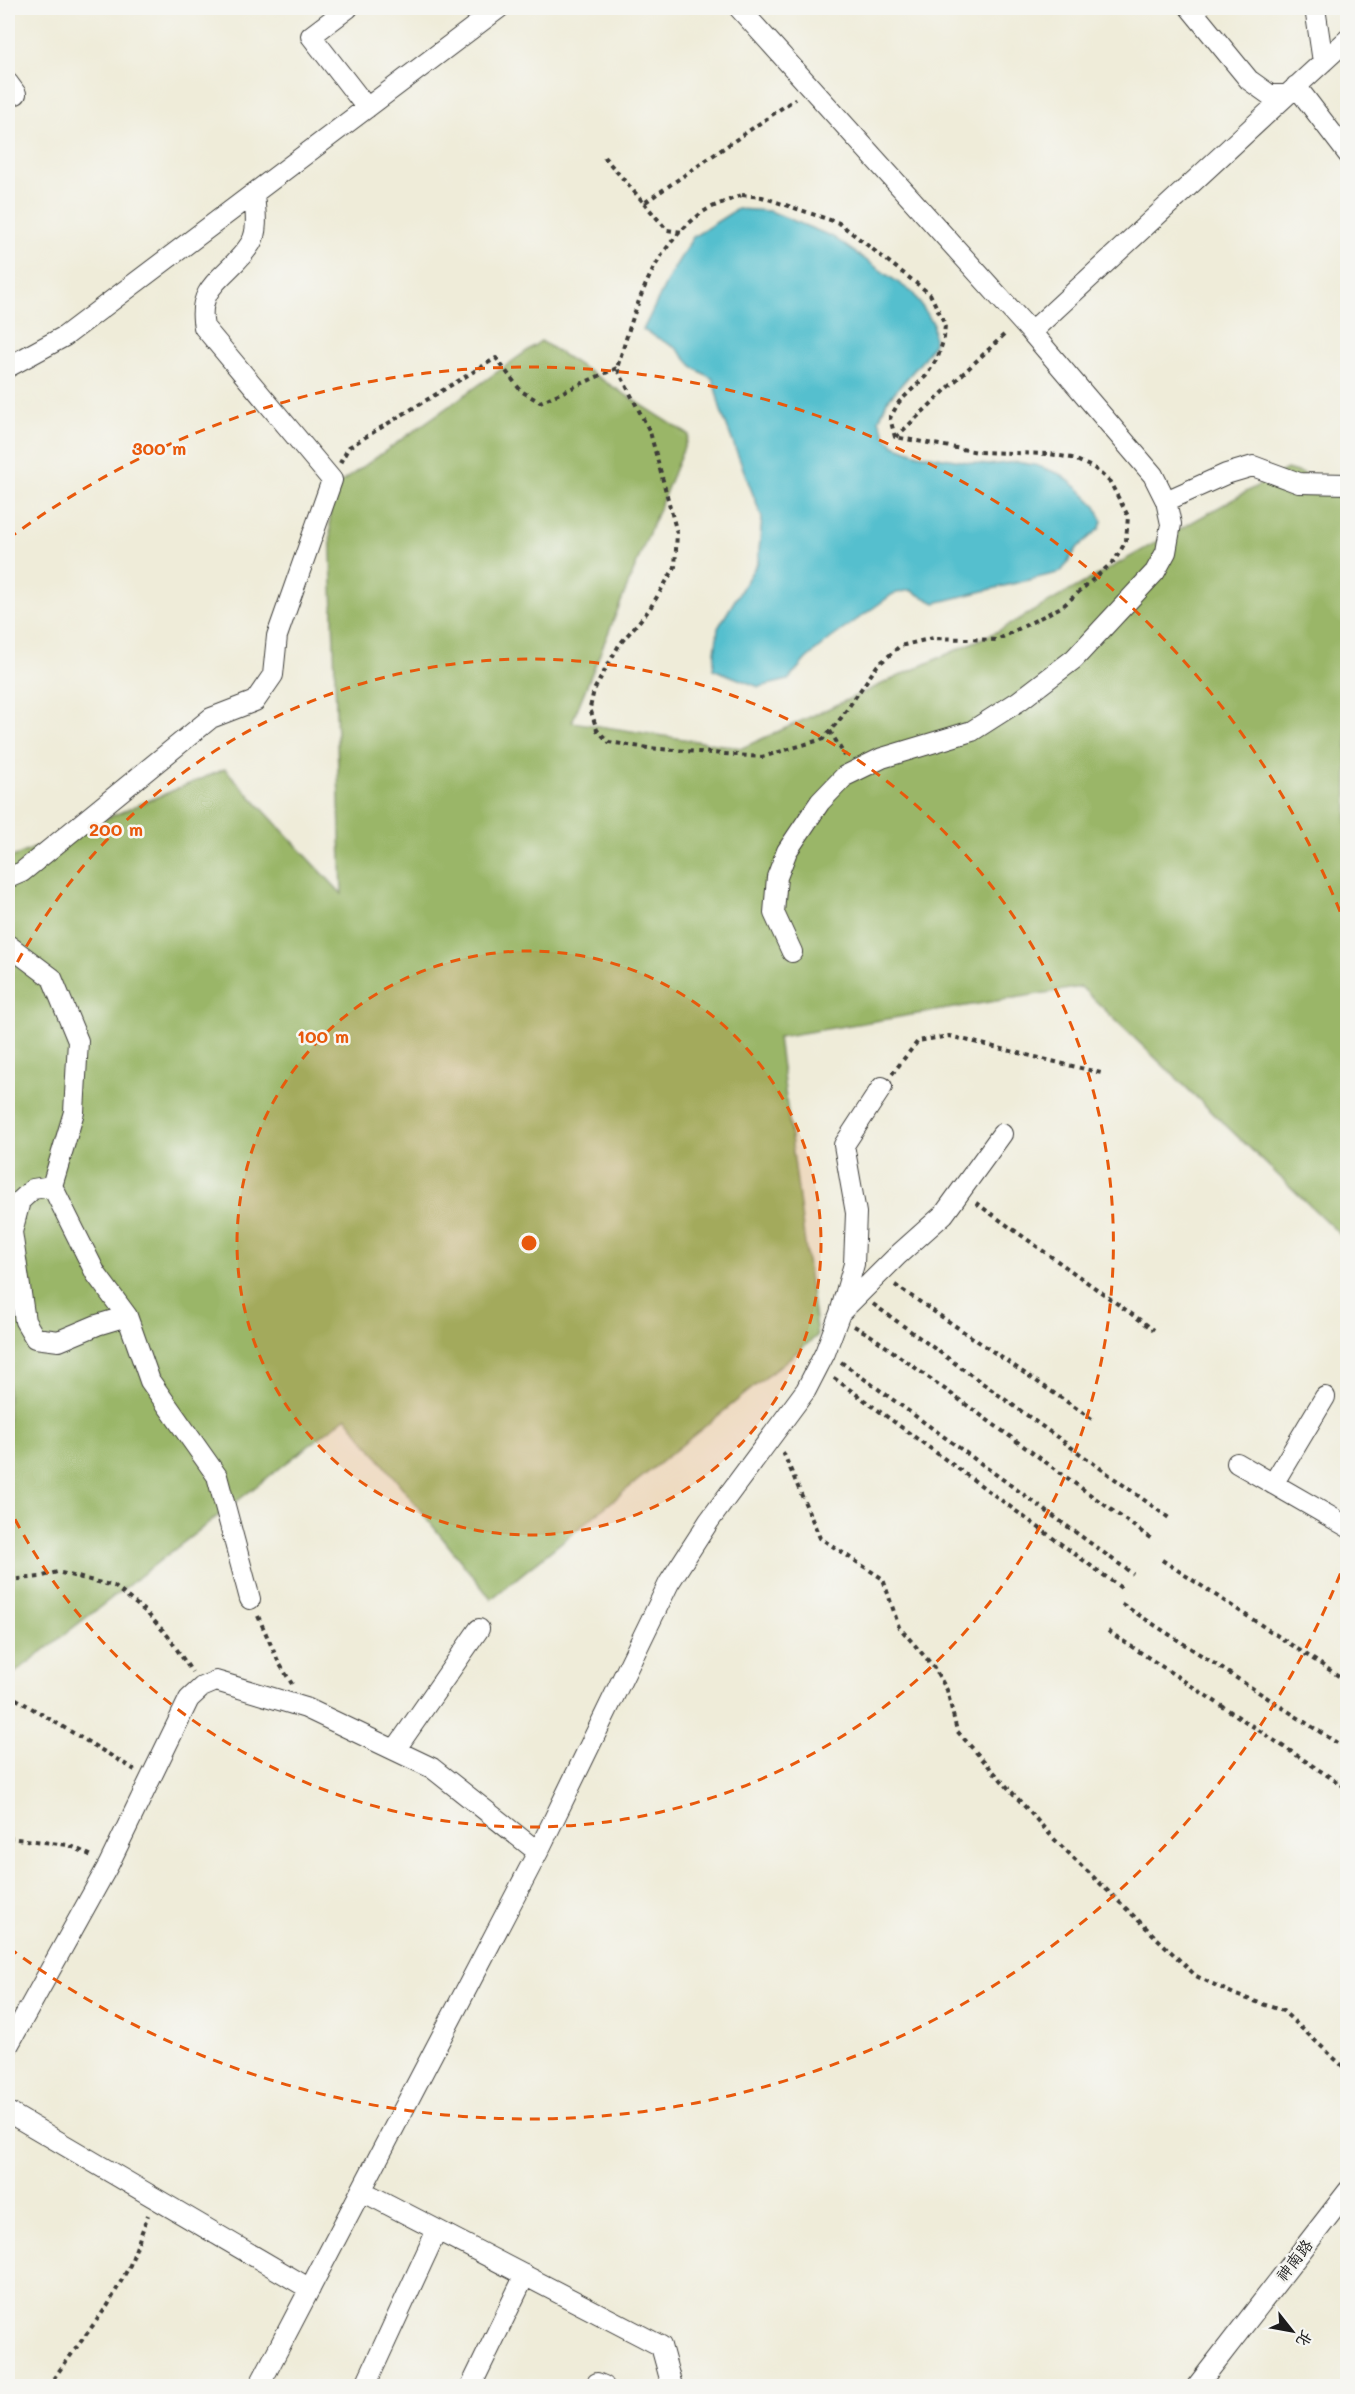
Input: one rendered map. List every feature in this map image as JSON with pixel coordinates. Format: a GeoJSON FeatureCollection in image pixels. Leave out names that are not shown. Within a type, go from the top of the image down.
{"type":"FeatureCollection","features":[{"type":"Feature","properties":{"kind":"street"},"geometry":{"type":"LineString","coordinates":[[348,8],[311,36],[367,108]]}},
{"type":"Feature","properties":{"kind":"street"},"geometry":{"type":"LineString","coordinates":[[8,367],[65,336],[499,8]]}},
{"type":"Feature","properties":{"kind":"street"},"geometry":{"type":"LineString","coordinates":[[740,8],[1025,326],[1153,475],[1166,501],[1171,524],[1166,552],[1155,572],[1074,659],[1019,701],[972,731],[882,758],[846,776],[820,802],[787,851],[777,878],[774,913],[792,952]]}},
{"type":"Feature","properties":{"kind":"street"},"geometry":{"type":"LineString","coordinates":[[1190,8],[1249,80],[1270,95],[1292,91]]}},
{"type":"Feature","properties":{"kind":"street"},"geometry":{"type":"LineString","coordinates":[[1315,8],[1323,62]]}},
{"type":"Feature","properties":{"kind":"street"},"geometry":{"type":"LineString","coordinates":[[1025,326],[1292,91],[1347,39]]}},
{"type":"Feature","properties":{"kind":"street"},"geometry":{"type":"LineString","coordinates":[[1292,91],[1347,153]]}},
{"type":"Feature","properties":{"kind":"street"},"geometry":{"type":"LineString","coordinates":[[8,878],[22,872],[212,718],[255,702],[273,675],[277,636],[332,480],[204,327],[201,312],[204,296],[251,243],[256,228],[254,193]]}},
{"type":"Feature","properties":{"kind":"street"},"geometry":{"type":"LineString","coordinates":[[1166,501],[1226,474],[1252,466],[1299,483],[1347,484]]}},
{"type":"Feature","properties":{"kind":"street"},"geometry":{"type":"LineString","coordinates":[[8,945],[52,978],[78,1041],[74,1112],[52,1186],[96,1274],[127,1316],[150,1381],[217,1476],[250,1599]]}},
{"type":"Feature","properties":{"kind":"street"},"geometry":{"type":"LineString","coordinates":[[260,2386],[538,1852],[669,1583],[709,1521],[806,1390],[820,1362],[838,1319],[855,1264],[856,1212],[844,1145],[882,1087]]}},
{"type":"Feature","properties":{"kind":"street"},"geometry":{"type":"LineString","coordinates":[[838,1319],[879,1274],[944,1214],[1002,1134]]}},
{"type":"Feature","properties":{"kind":"street"},"geometry":{"type":"LineString","coordinates":[[52,1186],[33,1189],[20,1201],[12,1232],[24,1321],[35,1338],[59,1341],[97,1325],[127,1316]]}},
{"type":"Feature","properties":{"kind":"street"},"geometry":{"type":"LineString","coordinates":[[1273,1484],[1325,1397]]}},
{"type":"Feature","properties":{"kind":"street"},"geometry":{"type":"LineString","coordinates":[[1238,1463],[1347,1527]]}},
{"type":"Feature","properties":{"kind":"street"},"geometry":{"type":"LineString","coordinates":[[395,1750],[479,1629]]}},
{"type":"Feature","properties":{"kind":"street"},"geometry":{"type":"LineString","coordinates":[[8,2046],[109,1864],[189,1699],[202,1687],[216,1681],[306,1708],[432,1768],[538,1852]]}},
{"type":"Feature","properties":{"kind":"street"},"geometry":{"type":"LineString","coordinates":[[9,2116],[310,2289]]}},
{"type":"Feature","properties":{"kind":"street"},"geometry":{"type":"LineString","coordinates":[[362,2191],[661,2346],[672,2386]]}},
{"type":"Feature","properties":{"kind":"street","name":"神南路"},"geometry":{"type":"LineString","coordinates":[[1197,2386],[1347,2191]]}},
{"type":"Feature","properties":{"kind":"street"},"geometry":{"type":"LineString","coordinates":[[365,2386],[437,2230]]}},
{"type":"Feature","properties":{"kind":"street"},"geometry":{"type":"LineString","coordinates":[[471,2386],[525,2275]]}},
{"type":"Feature","properties":{"kind":"street"},"geometry":{"type":"LineString","coordinates":[[595,2386],[597,2383],[604,2386]]}},
{"type":"Feature","properties":{"kind":"path"},"geometry":{"type":"LineString","coordinates":[[644,203],[811,88]]}},
{"type":"Feature","properties":{"kind":"path"},"geometry":{"type":"LineString","coordinates":[[604,157],[667,230],[683,232]]}},
{"type":"Feature","properties":{"kind":"path"},"geometry":{"type":"LineString","coordinates":[[742,195],[762,197],[839,223],[930,294],[945,324],[945,338],[938,357],[926,376],[899,402],[890,418],[895,437],[978,452],[1050,454],[1072,458],[1094,468],[1110,483],[1128,516],[1126,541],[1114,560],[1063,606],[997,640],[933,638],[900,646],[877,666],[823,739],[762,757],[648,748],[609,742],[597,730],[590,708],[594,690],[619,645],[649,610],[675,567],[677,533],[650,432],[617,368],[642,289],[668,247],[704,212],[742,195]]}},
{"type":"Feature","properties":{"kind":"path"},"geometry":{"type":"LineString","coordinates":[[895,437],[1025,326]]}},
{"type":"Feature","properties":{"kind":"path"},"geometry":{"type":"LineString","coordinates":[[332,480],[348,447],[496,358],[521,391],[540,402],[617,368]]}},
{"type":"Feature","properties":{"kind":"path"},"geometry":{"type":"LineString","coordinates":[[830,731],[855,771]]}},
{"type":"Feature","properties":{"kind":"path"},"geometry":{"type":"LineString","coordinates":[[882,1087],[918,1041],[949,1036],[1101,1073]]}},
{"type":"Feature","properties":{"kind":"path"},"geometry":{"type":"LineString","coordinates":[[960,1192],[1154,1330]]}},
{"type":"Feature","properties":{"kind":"path"},"geometry":{"type":"LineString","coordinates":[[879,1274],[1095,1421]]}},
{"type":"Feature","properties":{"kind":"path"},"geometry":{"type":"LineString","coordinates":[[859,1294],[1168,1518]]}},
{"type":"Feature","properties":{"kind":"path"},"geometry":{"type":"LineString","coordinates":[[838,1319],[870,1335],[1153,1540]]}},
{"type":"Feature","properties":{"kind":"path"},"geometry":{"type":"LineString","coordinates":[[820,1362],[842,1362],[1133,1574]]}},
{"type":"Feature","properties":{"kind":"path"},"geometry":{"type":"LineString","coordinates":[[820,1362],[832,1377],[1124,1590]]}},
{"type":"Feature","properties":{"kind":"path"},"geometry":{"type":"LineString","coordinates":[[774,1434],[820,1538],[883,1579],[899,1627],[933,1666],[947,1690],[957,1731],[1054,1839],[1196,1976],[1236,1995],[1283,2011],[1347,2071]]}},
{"type":"Feature","properties":{"kind":"path"},"geometry":{"type":"LineString","coordinates":[[1162,1560],[1347,1682]]}},
{"type":"Feature","properties":{"kind":"path"},"geometry":{"type":"LineString","coordinates":[[8,1580],[40,1577],[57,1572],[114,1586],[146,1612],[168,1636],[202,1687]]}},
{"type":"Feature","properties":{"kind":"path"},"geometry":{"type":"LineString","coordinates":[[250,1599],[279,1663],[306,1708]]}},
{"type":"Feature","properties":{"kind":"path"},"geometry":{"type":"LineString","coordinates":[[1122,1604],[1347,1750]]}},
{"type":"Feature","properties":{"kind":"path"},"geometry":{"type":"LineString","coordinates":[[1108,1631],[1347,1789]]}},
{"type":"Feature","properties":{"kind":"path"},"geometry":{"type":"LineString","coordinates":[[8,1694],[149,1778]]}},
{"type":"Feature","properties":{"kind":"path"},"geometry":{"type":"LineString","coordinates":[[8,1838],[69,1845],[109,1864]]}},
{"type":"Feature","properties":{"kind":"path"},"geometry":{"type":"LineString","coordinates":[[48,2386],[108,2305],[130,2265],[154,2198]]}},
{"type":"Feature","properties":{"kind":"green space"},"geometry":{"type":"Polygon","coordinates":[[[541,341],[689,435],[572,722],[742,748],[998,631],[1287,469],[1347,486],[1347,1241],[1081,987],[778,1037],[817,1336],[491,1599],[346,1417],[8,1678],[8,859],[225,769],[342,894],[329,491],[541,341]]]}},
{"type":"Feature","properties":{"kind":"water"},"geometry":{"type":"Polygon","coordinates":[[[737,209],[770,211],[833,237],[913,293],[933,323],[934,343],[922,361],[887,401],[879,420],[886,437],[894,445],[918,454],[987,465],[1016,462],[1035,465],[1060,474],[1096,506],[1102,521],[1100,528],[1078,547],[1061,572],[935,603],[910,590],[893,594],[830,639],[806,659],[788,680],[759,687],[713,669],[718,628],[758,562],[762,518],[721,411],[713,379],[694,368],[676,348],[643,330],[671,273],[693,237],[737,209]]]}}]}
